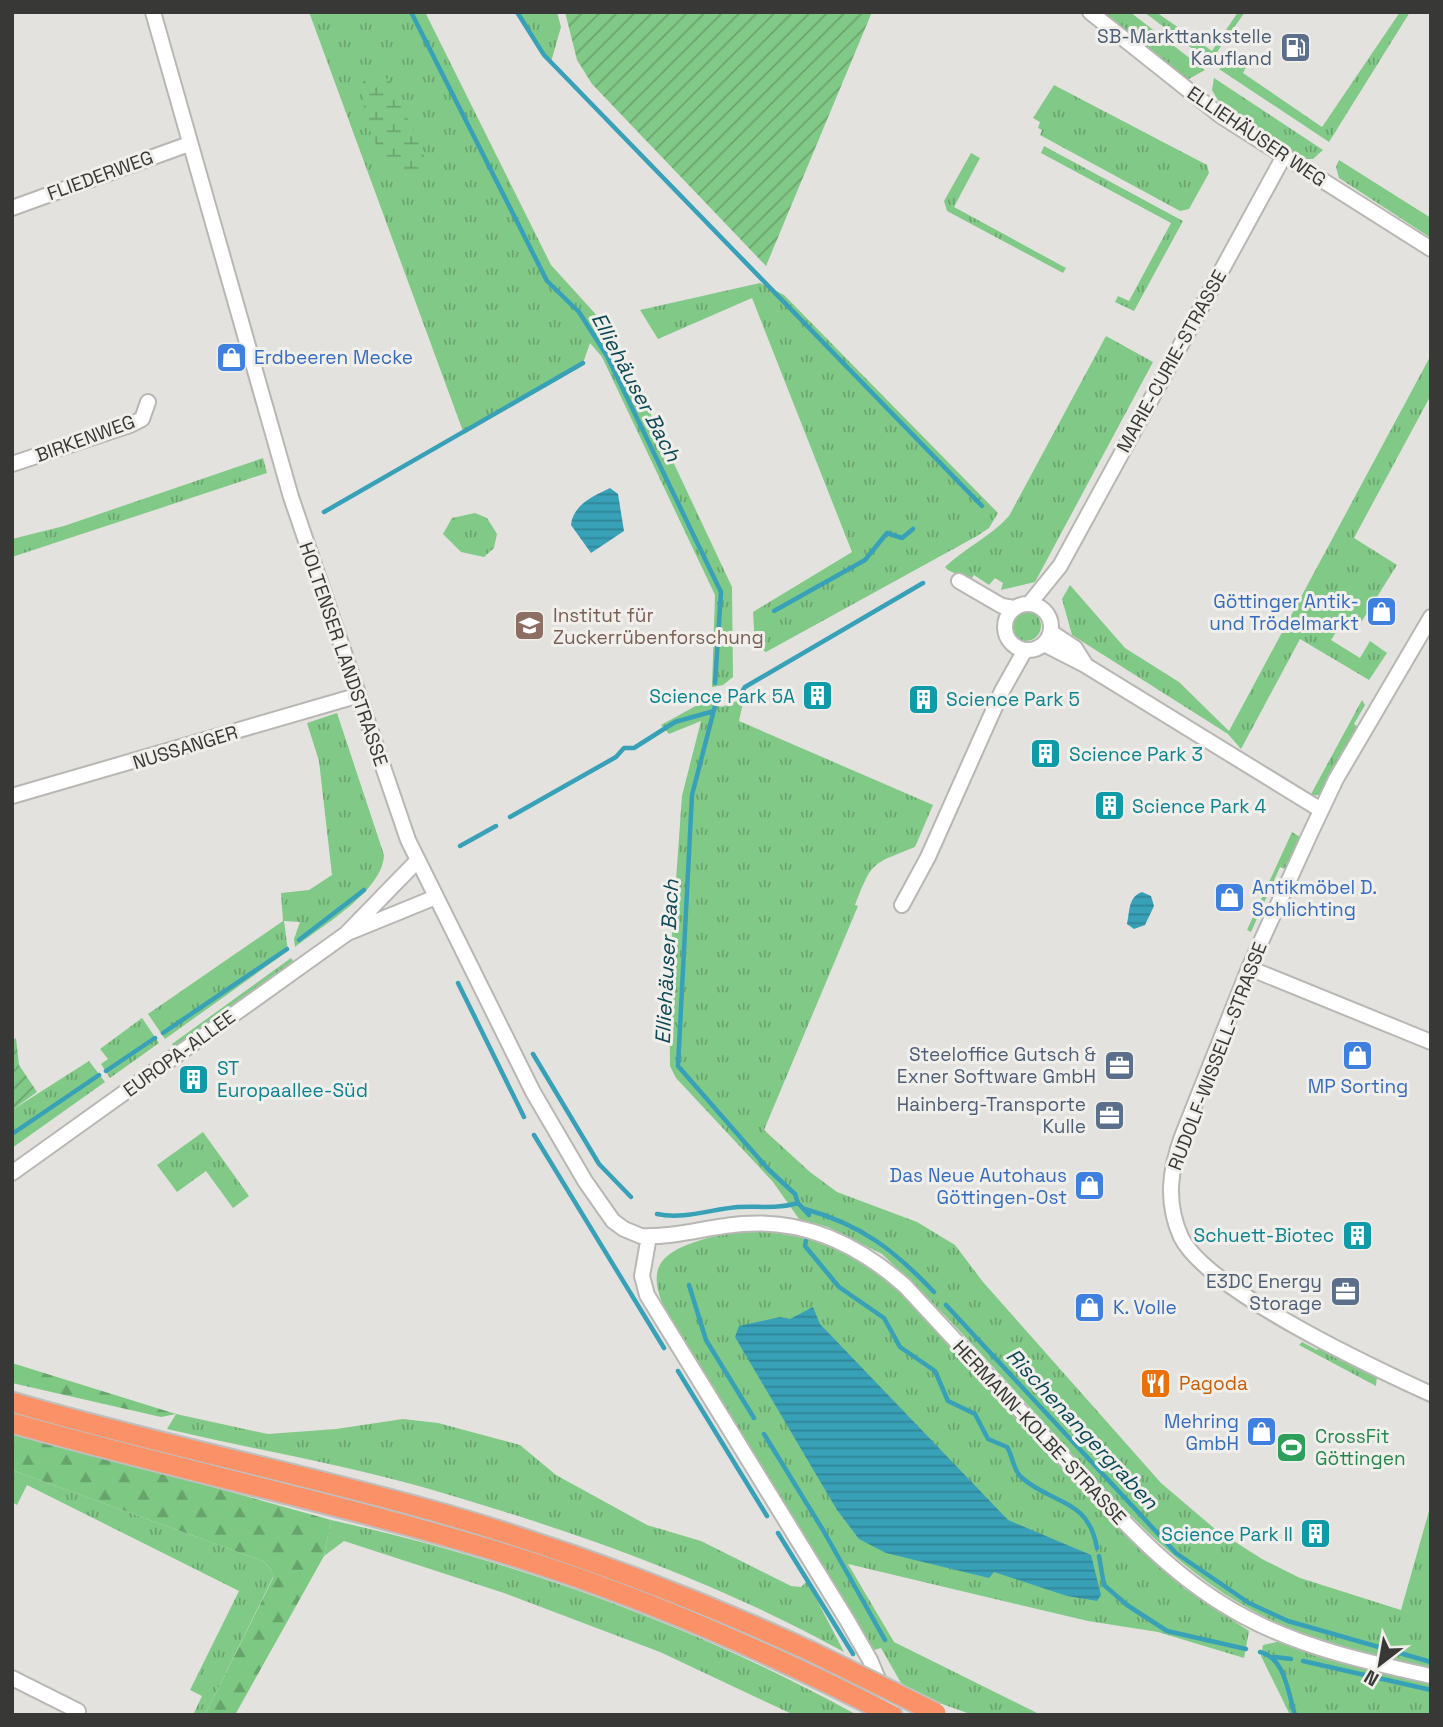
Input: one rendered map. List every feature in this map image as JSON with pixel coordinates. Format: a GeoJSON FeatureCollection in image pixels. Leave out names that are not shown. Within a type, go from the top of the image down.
{"type":"FeatureCollection","features":[{"type":"Feature","properties":{"kind":"highway"},"geometry":{"type":"LineString","coordinates":[[12,1402],[369,1494],[541,1544],[688,1597],[812,1652],[939,1714]]}},
{"type":"Feature","properties":{"kind":"highway"},"geometry":{"type":"LineString","coordinates":[[12,1423],[458,1540],[587,1581],[675,1614],[825,1681],[892,1715]]}},
{"type":"Feature","properties":{"kind":"highway"},"geometry":{"type":"LineString","coordinates":[[143,1437],[301,1498]]}},
{"type":"Feature","properties":{"kind":"street","name":"HOLTENSER LANDSTRASSE"},"geometry":{"type":"LineString","coordinates":[[153,12],[288,486],[356,696],[418,860],[533,1092],[585,1181],[613,1221],[630,1232],[649,1236]]}},
{"type":"Feature","properties":{"kind":"street","name":"ELLIEHÄUSER WEG"},"geometry":{"type":"LineString","coordinates":[[1090,12],[1203,102],[1431,249]]}},
{"type":"Feature","properties":{"kind":"street","name":"FLIEDERWEG"},"geometry":{"type":"LineString","coordinates":[[12,208],[189,144]]}},
{"type":"Feature","properties":{"kind":"street","name":"MARIE-CURIE-STRASSE"},"geometry":{"type":"LineString","coordinates":[[1045,611],[1060,566],[1284,156]]}},
{"type":"Feature","properties":{"kind":"street","name":"BIRKENWEG"},"geometry":{"type":"LineString","coordinates":[[12,464],[131,425],[142,419],[148,402]]}},
{"type":"Feature","properties":{"kind":"street","name":"MARIE-CURIE-STRASSE"},"geometry":{"type":"LineString","coordinates":[[1030,603],[1060,566]]}},
{"type":"Feature","properties":{"kind":"street"},"geometry":{"type":"LineString","coordinates":[[964,585],[1010,613]]}},
{"type":"Feature","properties":{"kind":"street"},"geometry":{"type":"LineString","coordinates":[[902,905],[928,858],[1002,691],[1026,650],[1047,638],[1051,621],[1045,611],[1030,603],[1010,613],[1005,632],[1010,642],[1002,691]]}},
{"type":"Feature","properties":{"kind":"street","name":"RUDOLF-WISSELL-STRASSE"},"geometry":{"type":"LineString","coordinates":[[1431,617],[1321,810],[1249,968],[1170,1170],[1169,1191],[1181,1237],[1199,1262],[1237,1290],[1362,1362],[1431,1394]]}},
{"type":"Feature","properties":{"kind":"street"},"geometry":{"type":"LineString","coordinates":[[1047,638],[1086,665],[1321,810]]}},
{"type":"Feature","properties":{"kind":"street"},"geometry":{"type":"LineString","coordinates":[[1010,642],[1026,650]]}},
{"type":"Feature","properties":{"kind":"street","name":"NUSSANGER"},"geometry":{"type":"LineString","coordinates":[[12,796],[356,696]]}},
{"type":"Feature","properties":{"kind":"street","name":"EUROPA-ALLEE"},"geometry":{"type":"LineString","coordinates":[[12,1173],[346,934],[418,860]]}},
{"type":"Feature","properties":{"kind":"street","name":"EUROPA-ALLEE"},"geometry":{"type":"LineString","coordinates":[[346,934],[436,897]]}},
{"type":"Feature","properties":{"kind":"street"},"geometry":{"type":"LineString","coordinates":[[1249,968],[1431,1042]]}},
{"type":"Feature","properties":{"kind":"street","name":"HERMANN-KOLBE-STRASSE"},"geometry":{"type":"LineString","coordinates":[[649,1236],[765,1224],[810,1230],[852,1246],[874,1259],[905,1286],[1135,1534],[1183,1576],[1243,1616],[1287,1637],[1333,1653],[1431,1676]]}},
{"type":"Feature","properties":{"kind":"street"},"geometry":{"type":"LineString","coordinates":[[649,1236],[642,1276],[647,1295],[847,1620],[870,1660],[892,1715]]}},
{"type":"Feature","properties":{"kind":"street"},"geometry":{"type":"LineString","coordinates":[[12,1678],[78,1712]]}},
{"type":"Feature","properties":{"kind":"green space"},"geometry":{"type":"Polygon","coordinates":[[[309,12],[425,12],[551,265],[601,320],[621,351],[732,587],[733,677],[723,685],[712,687],[715,595],[602,357],[590,343],[582,366],[464,434],[309,12]]]}},
{"type":"Feature","properties":{"kind":"green space"},"geometry":{"type":"Polygon","coordinates":[[[519,12],[557,12],[561,27],[551,62],[519,12]]]}},
{"type":"Feature","properties":{"kind":"green space"},"geometry":{"type":"Polygon","coordinates":[[[565,12],[872,12],[766,266],[592,84],[577,60],[565,12]]]}},
{"type":"Feature","properties":{"kind":"green space"},"geometry":{"type":"Polygon","coordinates":[[[1101,12],[1130,12],[1205,70],[1187,80],[1101,12]]]}},
{"type":"Feature","properties":{"kind":"green space"},"geometry":{"type":"Polygon","coordinates":[[[1144,12],[1156,12],[1212,51],[1238,12],[1245,12],[1210,62],[1144,12]]]}},
{"type":"Feature","properties":{"kind":"green space"},"geometry":{"type":"Polygon","coordinates":[[[1400,12],[1410,12],[1329,142],[1219,69],[1238,59],[1247,65],[1243,73],[1322,127],[1400,12]]]}},
{"type":"Feature","properties":{"kind":"green space"},"geometry":{"type":"Polygon","coordinates":[[[377,72],[389,80],[424,153],[424,174],[419,182],[412,184],[400,176],[389,164],[372,136],[363,105],[362,89],[364,75],[377,72]]]}},
{"type":"Feature","properties":{"kind":"green space"},"geometry":{"type":"Polygon","coordinates":[[[1214,78],[1323,150],[1313,159],[1306,159],[1222,107],[1212,90],[1214,78]]]}},
{"type":"Feature","properties":{"kind":"green space"},"geometry":{"type":"Polygon","coordinates":[[[1054,85],[1207,165],[1209,173],[1189,209],[1180,211],[1040,135],[1040,122],[1033,118],[1054,85]]]}},
{"type":"Feature","properties":{"kind":"green space"},"geometry":{"type":"Polygon","coordinates":[[[1044,146],[1183,221],[1134,311],[1115,302],[1118,296],[1129,301],[1171,223],[1041,153],[1044,146]]]}},
{"type":"Feature","properties":{"kind":"green space"},"geometry":{"type":"Polygon","coordinates":[[[971,153],[980,158],[954,207],[1066,268],[1063,273],[947,211],[944,201],[971,153]]]}},
{"type":"Feature","properties":{"kind":"green space"},"geometry":{"type":"Polygon","coordinates":[[[1339,160],[1431,218],[1431,238],[1339,178],[1336,167],[1339,160]]]}},
{"type":"Feature","properties":{"kind":"green space"},"geometry":{"type":"Polygon","coordinates":[[[760,283],[784,295],[998,513],[989,528],[977,536],[766,652],[755,645],[753,612],[852,552],[752,298],[658,339],[640,310],[760,283]]]}},
{"type":"Feature","properties":{"kind":"green space"},"geometry":{"type":"Polygon","coordinates":[[[1106,336],[1153,362],[1035,582],[1001,590],[1003,583],[995,578],[989,585],[974,575],[970,581],[948,570],[945,567],[1009,516],[1106,336]]]}},
{"type":"Feature","properties":{"kind":"green space"},"geometry":{"type":"Polygon","coordinates":[[[1431,355],[1431,395],[1354,538],[1397,565],[1360,624],[1353,619],[1347,627],[1341,624],[1331,640],[1360,658],[1370,641],[1387,653],[1369,680],[1300,639],[1241,749],[1228,734],[1072,635],[1062,599],[1070,585],[1125,648],[1179,682],[1229,731],[1431,355]]]}},
{"type":"Feature","properties":{"kind":"green space"},"geometry":{"type":"Polygon","coordinates":[[[263,458],[267,473],[12,557],[12,539],[64,526],[263,458]]]}},
{"type":"Feature","properties":{"kind":"green space"},"geometry":{"type":"Polygon","coordinates":[[[475,513],[487,518],[497,534],[494,548],[484,557],[461,552],[443,534],[452,518],[475,513]]]}},
{"type":"Feature","properties":{"kind":"green space"},"geometry":{"type":"Polygon","coordinates":[[[1026,611],[1032,612],[1040,620],[1040,632],[1032,640],[1026,641],[1020,640],[1012,632],[1011,626],[1012,620],[1020,612],[1026,611]]]}},
{"type":"Feature","properties":{"kind":"green space"},"geometry":{"type":"Polygon","coordinates":[[[744,698],[739,721],[933,805],[915,847],[881,861],[866,879],[855,905],[858,906],[764,1130],[810,1172],[837,1192],[917,1222],[955,1245],[983,1282],[1161,1483],[1215,1529],[1262,1559],[1300,1578],[1401,1610],[1431,1504],[1431,1668],[1343,1646],[1300,1632],[1259,1614],[1209,1584],[1164,1547],[1123,1507],[959,1331],[882,1254],[828,1227],[799,1219],[773,1182],[676,1078],[670,1066],[669,978],[682,796],[701,721],[669,734],[661,725],[703,702],[722,707],[744,698]]]}},
{"type":"Feature","properties":{"kind":"green space"},"geometry":{"type":"Polygon","coordinates":[[[1362,700],[1365,705],[1354,724],[1358,727],[1324,790],[1319,795],[1310,796],[1362,700]]]}},
{"type":"Feature","properties":{"kind":"green space"},"geometry":{"type":"Polygon","coordinates":[[[337,713],[384,855],[381,868],[373,882],[349,907],[295,947],[294,939],[300,922],[284,921],[288,951],[165,1039],[148,1014],[283,921],[281,893],[309,890],[332,875],[319,761],[307,723],[337,713]]]}},
{"type":"Feature","properties":{"kind":"green space"},"geometry":{"type":"Polygon","coordinates":[[[1292,832],[1300,837],[1285,869],[1280,867],[1251,932],[1247,930],[1292,832]]]}},
{"type":"Feature","properties":{"kind":"green space"},"geometry":{"type":"Polygon","coordinates":[[[291,958],[293,961],[174,1047],[172,1044],[291,958]]]}},
{"type":"Feature","properties":{"kind":"green space"},"geometry":{"type":"Polygon","coordinates":[[[142,1018],[159,1043],[110,1078],[101,1064],[108,1059],[100,1049],[142,1018]]]}},
{"type":"Feature","properties":{"kind":"green space"},"geometry":{"type":"Polygon","coordinates":[[[16,1038],[19,1065],[37,1092],[12,1110],[12,1041],[16,1038]]]}},
{"type":"Feature","properties":{"kind":"green space"},"geometry":{"type":"Polygon","coordinates":[[[89,1061],[105,1082],[12,1148],[12,1110],[89,1061]]]}},
{"type":"Feature","properties":{"kind":"green space"},"geometry":{"type":"Polygon","coordinates":[[[203,1132],[249,1196],[233,1208],[206,1171],[177,1192],[157,1165],[203,1132]]]}},
{"type":"Feature","properties":{"kind":"green space"},"geometry":{"type":"Polygon","coordinates":[[[752,1231],[800,1237],[821,1243],[858,1261],[895,1287],[914,1304],[1128,1538],[1185,1589],[1249,1631],[1244,1658],[1158,1632],[1088,1621],[848,1564],[894,1642],[1041,1715],[973,1715],[931,1700],[901,1683],[881,1648],[874,1650],[670,1321],[659,1295],[657,1274],[660,1265],[677,1249],[714,1236],[752,1231]]]}},
{"type":"Feature","properties":{"kind":"green space"},"geometry":{"type":"Polygon","coordinates":[[[1302,1342],[1317,1350],[1320,1346],[1377,1376],[1376,1386],[1299,1345],[1302,1342]]]}},
{"type":"Feature","properties":{"kind":"green space"},"geometry":{"type":"Polygon","coordinates":[[[12,1363],[176,1414],[161,1417],[12,1383],[12,1363]]]}},
{"type":"Feature","properties":{"kind":"green space"},"geometry":{"type":"Polygon","coordinates":[[[176,1414],[268,1434],[336,1429],[403,1419],[438,1423],[520,1445],[556,1475],[647,1525],[701,1541],[791,1586],[801,1587],[807,1581],[844,1652],[744,1602],[640,1558],[533,1521],[394,1479],[167,1429],[176,1414]]]}},
{"type":"Feature","properties":{"kind":"green space"},"geometry":{"type":"Polygon","coordinates":[[[12,1431],[331,1520],[324,1556],[235,1715],[205,1715],[273,1578],[271,1569],[263,1561],[12,1470],[12,1431]]]}},
{"type":"Feature","properties":{"kind":"green space"},"geometry":{"type":"Polygon","coordinates":[[[12,1470],[263,1561],[271,1569],[273,1577],[205,1715],[193,1715],[202,1696],[190,1690],[239,1591],[27,1485],[17,1505],[12,1502],[12,1470]]]}},
{"type":"Feature","properties":{"kind":"green space"},"geometry":{"type":"Polygon","coordinates":[[[331,1520],[468,1555],[601,1599],[731,1652],[857,1715],[794,1715],[660,1652],[504,1593],[344,1541],[324,1556],[331,1520]]]}},
{"type":"Feature","properties":{"kind":"green space"},"geometry":{"type":"Polygon","coordinates":[[[1281,1641],[1334,1659],[1431,1683],[1431,1715],[1290,1715],[1261,1656],[1263,1645],[1281,1641]]]}},
{"type":"Feature","properties":{"kind":"water"},"geometry":{"type":"Polygon","coordinates":[[[610,488],[618,494],[624,531],[591,553],[571,525],[573,518],[585,502],[610,488]]]}},
{"type":"Feature","properties":{"kind":"water"},"geometry":{"type":"Polygon","coordinates":[[[1142,892],[1151,896],[1154,906],[1145,925],[1134,929],[1127,924],[1129,909],[1134,897],[1142,892]]]}},
{"type":"Feature","properties":{"kind":"water"},"geometry":{"type":"Polygon","coordinates":[[[813,1307],[820,1324],[1008,1520],[1091,1555],[1101,1595],[1097,1601],[1067,1596],[994,1572],[989,1578],[886,1553],[859,1539],[837,1510],[735,1337],[739,1326],[780,1317],[790,1319],[813,1307]]]}},
{"type":"Feature","properties":{"kind":"waterway","name":"Elliehäuser Bach"},"geometry":{"type":"LineString","coordinates":[[411,12],[547,281],[579,312],[607,356],[721,592],[715,683]]}},
{"type":"Feature","properties":{"kind":"waterway"},"geometry":{"type":"LineString","coordinates":[[517,12],[544,55],[982,506]]}},
{"type":"Feature","properties":{"kind":"waterway"},"geometry":{"type":"LineString","coordinates":[[324,512],[583,363]]}},
{"type":"Feature","properties":{"kind":"waterway"},"geometry":{"type":"LineString","coordinates":[[774,611],[865,560],[887,533],[902,538],[913,529]]}},
{"type":"Feature","properties":{"kind":"waterway"},"geometry":{"type":"LineString","coordinates":[[740,695],[745,687],[923,583]]}},
{"type":"Feature","properties":{"kind":"waterway","name":"Elliehäuser Bach"},"geometry":{"type":"LineString","coordinates":[[715,706],[692,795],[678,1066],[768,1169],[795,1194],[798,1203],[809,1215]]}},
{"type":"Feature","properties":{"kind":"waterway"},"geometry":{"type":"LineString","coordinates":[[510,817],[616,757],[624,748],[634,748],[675,722],[714,711]]}},
{"type":"Feature","properties":{"kind":"waterway"},"geometry":{"type":"LineString","coordinates":[[460,846],[496,826]]}},
{"type":"Feature","properties":{"kind":"waterway"},"geometry":{"type":"LineString","coordinates":[[299,940],[364,890]]}},
{"type":"Feature","properties":{"kind":"waterway"},"geometry":{"type":"LineString","coordinates":[[163,1033],[287,949]]}},
{"type":"Feature","properties":{"kind":"waterway"},"geometry":{"type":"LineString","coordinates":[[458,983],[524,1117]]}},
{"type":"Feature","properties":{"kind":"waterway"},"geometry":{"type":"LineString","coordinates":[[106,1071],[155,1038]]}},
{"type":"Feature","properties":{"kind":"waterway"},"geometry":{"type":"LineString","coordinates":[[533,1054],[599,1164],[631,1197]]}},
{"type":"Feature","properties":{"kind":"waterway"},"geometry":{"type":"LineString","coordinates":[[12,1134],[99,1075]]}},
{"type":"Feature","properties":{"kind":"waterway"},"geometry":{"type":"LineString","coordinates":[[534,1135],[664,1348]]}},
{"type":"Feature","properties":{"kind":"waterway"},"geometry":{"type":"LineString","coordinates":[[657,1214],[687,1215],[738,1207],[776,1207],[798,1203]]}},
{"type":"Feature","properties":{"kind":"waterway","name":"Rischenangergraben"},"geometry":{"type":"LineString","coordinates":[[805,1209],[844,1223],[876,1241],[934,1292]]}},
{"type":"Feature","properties":{"kind":"waterway","name":"Elliehäuser Bach"},"geometry":{"type":"LineString","coordinates":[[806,1240],[805,1246],[839,1287],[884,1318],[900,1347],[935,1371],[948,1401],[975,1414],[988,1439],[1007,1447],[1021,1477],[1067,1504],[1086,1519],[1097,1548]]}},
{"type":"Feature","properties":{"kind":"waterway"},"geometry":{"type":"LineString","coordinates":[[689,1285],[706,1340],[754,1418]]}},
{"type":"Feature","properties":{"kind":"waterway","name":"Rischenangergraben"},"geometry":{"type":"LineString","coordinates":[[946,1305],[1176,1553],[1249,1603],[1288,1621],[1431,1662]]}},
{"type":"Feature","properties":{"kind":"waterway"},"geometry":{"type":"LineString","coordinates":[[678,1371],[767,1516]]}},
{"type":"Feature","properties":{"kind":"waterway"},"geometry":{"type":"LineString","coordinates":[[764,1434],[823,1530],[885,1640]]}},
{"type":"Feature","properties":{"kind":"waterway"},"geometry":{"type":"LineString","coordinates":[[778,1533],[853,1654]]}},
{"type":"Feature","properties":{"kind":"waterway","name":"Elliehäuser Bach"},"geometry":{"type":"LineString","coordinates":[[1099,1556],[1104,1585],[1127,1605],[1167,1631],[1246,1649]]}},
{"type":"Feature","properties":{"kind":"waterway","name":"Elliehäuser Bach"},"geometry":{"type":"LineString","coordinates":[[1260,1652],[1268,1655],[1280,1669],[1295,1715]]}},
{"type":"Feature","properties":{"kind":"waterway"},"geometry":{"type":"LineString","coordinates":[[1275,1657],[1291,1659]]}},
{"type":"Feature","properties":{"kind":"waterway"},"geometry":{"type":"LineString","coordinates":[[1303,1661],[1431,1690]]}},
{"type":"Feature","properties":{"kind":"place","name":"SB-Markttankstelle Kaufland"},"geometry":{"type":"Point","coordinates":[1295,47]}},
{"type":"Feature","properties":{"kind":"place","name":"Erdbeeren Mecke"},"geometry":{"type":"Point","coordinates":[231,357]}},
{"type":"Feature","properties":{"kind":"place","name":"Göttinger Antik- und Trödelmarkt"},"geometry":{"type":"Point","coordinates":[1382,612]}},
{"type":"Feature","properties":{"kind":"place","name":"Institut für Zuckerrübenforschung"},"geometry":{"type":"Point","coordinates":[530,626]}},
{"type":"Feature","properties":{"kind":"place","name":"Science Park 5A"},"geometry":{"type":"Point","coordinates":[818,696]}},
{"type":"Feature","properties":{"kind":"place","name":"Science Park 5"},"geometry":{"type":"Point","coordinates":[923,699]}},
{"type":"Feature","properties":{"kind":"place","name":"Science Park 3"},"geometry":{"type":"Point","coordinates":[1046,754]}},
{"type":"Feature","properties":{"kind":"place","name":"Science Park 4"},"geometry":{"type":"Point","coordinates":[1109,806]}},
{"type":"Feature","properties":{"kind":"place","name":"Antikmöbel D. Schlichting"},"geometry":{"type":"Point","coordinates":[1229,898]}},
{"type":"Feature","properties":{"kind":"place","name":"MP Sorting"},"geometry":{"type":"Point","coordinates":[1358,1055]}},
{"type":"Feature","properties":{"kind":"place","name":"Steeloffice Gutsch & Exner Software GmbH"},"geometry":{"type":"Point","coordinates":[1119,1065]}},
{"type":"Feature","properties":{"kind":"place","name":"ST Europaallee-Süd"},"geometry":{"type":"Point","coordinates":[194,1079]}},
{"type":"Feature","properties":{"kind":"place","name":"Hainberg-Transporte Kulle"},"geometry":{"type":"Point","coordinates":[1109,1115]}},
{"type":"Feature","properties":{"kind":"place","name":"Das Neue Autohaus Göttingen-Ost"},"geometry":{"type":"Point","coordinates":[1090,1186]}},
{"type":"Feature","properties":{"kind":"place","name":"Schuett-Biotec"},"geometry":{"type":"Point","coordinates":[1357,1235]}},
{"type":"Feature","properties":{"kind":"place","name":"E3DC Energy Storage"},"geometry":{"type":"Point","coordinates":[1345,1292]}},
{"type":"Feature","properties":{"kind":"place","name":"K. Volle"},"geometry":{"type":"Point","coordinates":[1090,1307]}},
{"type":"Feature","properties":{"kind":"place","name":"Pagoda"},"geometry":{"type":"Point","coordinates":[1156,1383]}},
{"type":"Feature","properties":{"kind":"place","name":"Mehring GmbH"},"geometry":{"type":"Point","coordinates":[1262,1432]}},
{"type":"Feature","properties":{"kind":"place","name":"CrossFit Göttingen"},"geometry":{"type":"Point","coordinates":[1292,1447]}},
{"type":"Feature","properties":{"kind":"place","name":"Science Park II"},"geometry":{"type":"Point","coordinates":[1316,1534]}}]}
